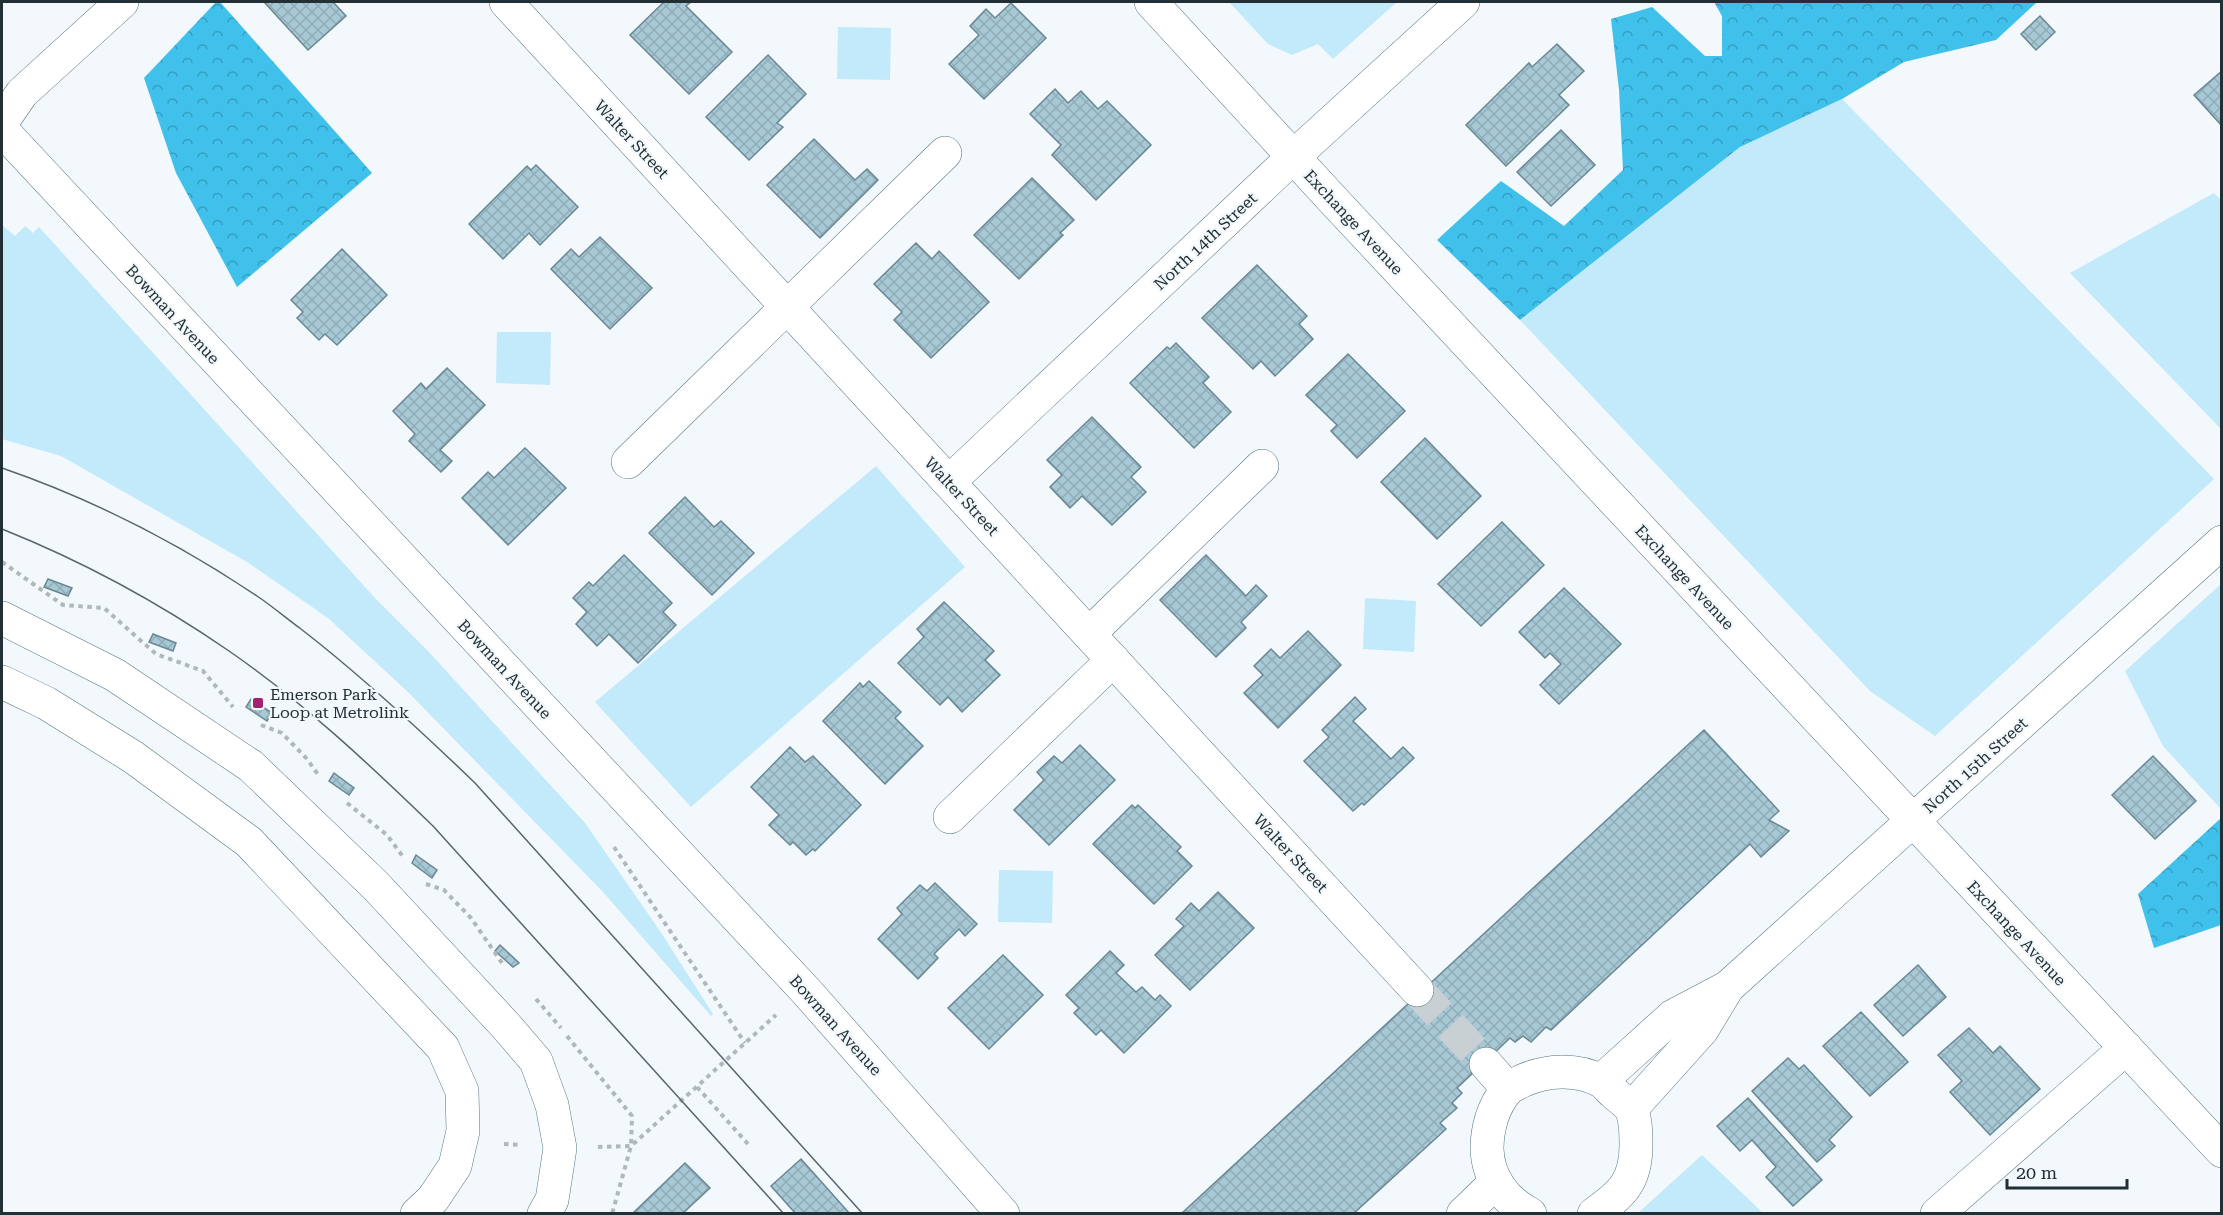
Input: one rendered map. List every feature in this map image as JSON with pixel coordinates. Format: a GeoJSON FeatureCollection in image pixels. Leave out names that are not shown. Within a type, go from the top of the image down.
{"type":"FeatureCollection","features":[{"type":"Feature","properties":{"kind":"street"},"geometry":{"type":"LineString","coordinates":[[2,122],[22,93],[122,2]]}},
{"type":"Feature","properties":{"kind":"street","name":"Walter Street"},"geometry":{"type":"LineString","coordinates":[[506,2],[1417,990]]}},
{"type":"Feature","properties":{"kind":"street","name":"Exchange Avenue"},"geometry":{"type":"LineString","coordinates":[[1151,2],[1293,157],[2222,1151]]}},
{"type":"Feature","properties":{"kind":"street","name":"North 14th Street"},"geometry":{"type":"LineString","coordinates":[[949,482],[1293,157],[1463,2]]}},
{"type":"Feature","properties":{"kind":"street","name":"Bowman Avenue"},"geometry":{"type":"LineString","coordinates":[[2,130],[806,991],[1003,1214]]}},
{"type":"Feature","properties":{"kind":"street"},"geometry":{"type":"LineString","coordinates":[[628,462],[945,153]]}},
{"type":"Feature","properties":{"kind":"street"},"geometry":{"type":"LineString","coordinates":[[1089,634],[1262,466]]}},
{"type":"Feature","properties":{"kind":"street","name":"North 15th Street"},"geometry":{"type":"LineString","coordinates":[[1601,1081],[1673,1016],[1728,987],[2222,542]]}},
{"type":"Feature","properties":{"kind":"street"},"geometry":{"type":"LineString","coordinates":[[2,618],[115,675],[251,766],[376,886],[506,1026],[536,1061],[552,1105],[560,1148],[552,1200],[544,1214]]}},
{"type":"Feature","properties":{"kind":"street"},"geometry":{"type":"LineString","coordinates":[[950,817],[1113,660]]}},
{"type":"Feature","properties":{"kind":"street"},"geometry":{"type":"LineString","coordinates":[[2,682],[46,704],[133,757],[249,842],[443,1048],[462,1091],[463,1131],[455,1166],[433,1199],[417,1214]]}},
{"type":"Feature","properties":{"kind":"street","name":"North 15th Street"},"geometry":{"type":"LineString","coordinates":[[1631,1109],[1702,1030],[1728,987]]}},
{"type":"Feature","properties":{"kind":"street"},"geometry":{"type":"LineString","coordinates":[[1937,1214],[2126,1048]]}},
{"type":"Feature","properties":{"kind":"street"},"geometry":{"type":"LineString","coordinates":[[1486,1065],[1508,1089]]}},
{"type":"Feature","properties":{"kind":"street"},"geometry":{"type":"LineString","coordinates":[[1519,1211],[1496,1182],[1487,1161],[1487,1135],[1494,1112],[1508,1089],[1532,1077],[1569,1071],[1601,1081],[1631,1109],[1636,1133],[1636,1159],[1632,1175],[1618,1197],[1594,1214]]}},
{"type":"Feature","properties":{"kind":"street"},"geometry":{"type":"LineString","coordinates":[[1463,1214],[1496,1182]]}},
{"type":"Feature","properties":{"kind":"path"},"geometry":{"type":"LineString","coordinates":[[614,847],[745,1043]]}},
{"type":"Feature","properties":{"kind":"path"},"geometry":{"type":"LineString","coordinates":[[612,1214],[631,1146],[780,1011]]}},
{"type":"Feature","properties":{"kind":"path"},"geometry":{"type":"LineString","coordinates":[[698,1087],[748,1144]]}},
{"type":"Feature","properties":{"kind":"path"},"geometry":{"type":"LineString","coordinates":[[504,1144],[560,1148],[631,1146]]}},
{"type":"Feature","properties":{"kind":"shaded area"},"geometry":{"type":"Polygon","coordinates":[[[1229,2],[1397,2],[1333,59],[1318,44],[1292,55],[1268,44],[1229,2]]]}},
{"type":"Feature","properties":{"kind":"shaded area"},"geometry":{"type":"Polygon","coordinates":[[[838,27],[891,28],[890,80],[837,79],[838,27]]]}},
{"type":"Feature","properties":{"kind":"shaded area"},"geometry":{"type":"Polygon","coordinates":[[[1842,99],[2214,479],[1935,736],[1870,691],[1520,320],[1740,147],[1842,99]]]}},
{"type":"Feature","properties":{"kind":"shaded area"},"geometry":{"type":"Polygon","coordinates":[[[2214,193],[2222,201],[2221,429],[2070,273],[2214,193]]]}},
{"type":"Feature","properties":{"kind":"shaded area"},"geometry":{"type":"Polygon","coordinates":[[[2,225],[15,236],[25,226],[33,233],[39,227],[375,598],[428,651],[585,823],[660,931],[713,1014],[711,1016],[603,892],[408,692],[328,618],[247,562],[61,456],[2,439],[2,225]]]}},
{"type":"Feature","properties":{"kind":"shaded area"},"geometry":{"type":"Polygon","coordinates":[[[497,332],[551,332],[550,385],[496,383],[497,332]]]}},
{"type":"Feature","properties":{"kind":"shaded area"},"geometry":{"type":"Polygon","coordinates":[[[876,466],[965,567],[691,807],[595,702],[876,466]]]}},
{"type":"Feature","properties":{"kind":"shaded area"},"geometry":{"type":"Polygon","coordinates":[[[2221,584],[2221,809],[2163,746],[2125,671],[2221,584]]]}},
{"type":"Feature","properties":{"kind":"shaded area"},"geometry":{"type":"Polygon","coordinates":[[[1365,598],[1416,601],[1414,652],[1363,649],[1365,598]]]}},
{"type":"Feature","properties":{"kind":"shaded area"},"geometry":{"type":"Polygon","coordinates":[[[999,870],[1053,871],[1052,923],[998,922],[999,870]]]}},
{"type":"Feature","properties":{"kind":"shaded area"},"geometry":{"type":"Polygon","coordinates":[[[1702,1155],[1763,1213],[1638,1213],[1702,1155]]]}},
{"type":"Feature","properties":{"kind":"green space"},"geometry":{"type":"Polygon","coordinates":[[[216,2],[220,2],[372,173],[237,287],[176,173],[144,78],[216,2]]]}},
{"type":"Feature","properties":{"kind":"green space"},"geometry":{"type":"Polygon","coordinates":[[[1714,2],[2036,3],[1996,40],[1904,62],[1842,99],[1740,147],[1520,320],[1437,240],[1501,181],[1564,226],[1623,170],[1619,90],[1611,19],[1652,7],[1705,56],[1722,56],[1722,16],[1714,2]]]}},
{"type":"Feature","properties":{"kind":"green space"},"geometry":{"type":"Polygon","coordinates":[[[2221,818],[2221,925],[2154,948],[2138,894],[2221,818]]]}},
{"type":"Feature","properties":{"kind":"building"},"geometry":{"type":"Polygon","coordinates":[[[264,2],[333,2],[346,16],[308,50],[264,2]]]}},
{"type":"Feature","properties":{"kind":"building"},"geometry":{"type":"Polygon","coordinates":[[[664,2],[691,2],[686,6],[732,52],[689,94],[630,35],[664,2]]]}},
{"type":"Feature","properties":{"kind":"building"},"geometry":{"type":"Polygon","coordinates":[[[1011,3],[1046,38],[984,99],[949,64],[979,35],[970,26],[986,9],[995,18],[1011,3]]]}},
{"type":"Feature","properties":{"kind":"building"},"geometry":{"type":"Polygon","coordinates":[[[2040,16],[2055,32],[2036,50],[2021,34],[2040,16]]]}},
{"type":"Feature","properties":{"kind":"building"},"geometry":{"type":"Polygon","coordinates":[[[1557,44],[1584,71],[1559,95],[1569,105],[1506,166],[1466,125],[1529,63],[1532,67],[1557,44]]]}},
{"type":"Feature","properties":{"kind":"building"},"geometry":{"type":"Polygon","coordinates":[[[768,55],[806,94],[777,123],[783,127],[749,160],[706,117],[768,55]]]}},
{"type":"Feature","properties":{"kind":"building"},"geometry":{"type":"Polygon","coordinates":[[[2222,71],[2222,126],[2194,95],[2222,71]]]}},
{"type":"Feature","properties":{"kind":"building"},"geometry":{"type":"Polygon","coordinates":[[[1055,89],[1068,103],[1081,91],[1098,109],[1107,101],[1151,145],[1096,200],[1052,155],[1061,145],[1030,114],[1055,89]]]}},
{"type":"Feature","properties":{"kind":"building"},"geometry":{"type":"Polygon","coordinates":[[[1561,130],[1595,165],[1551,206],[1517,172],[1561,130]]]}},
{"type":"Feature","properties":{"kind":"building"},"geometry":{"type":"Polygon","coordinates":[[[814,139],[855,180],[867,169],[878,180],[820,238],[767,185],[814,139]]]}},
{"type":"Feature","properties":{"kind":"building"},"geometry":{"type":"Polygon","coordinates":[[[536,165],[578,207],[540,245],[529,233],[503,259],[469,224],[527,166],[531,170],[536,165]]]}},
{"type":"Feature","properties":{"kind":"building"},"geometry":{"type":"Polygon","coordinates":[[[1032,178],[1074,220],[1060,233],[1063,235],[1019,279],[974,235],[1032,178]]]}},
{"type":"Feature","properties":{"kind":"building"},"geometry":{"type":"Polygon","coordinates":[[[600,237],[652,288],[610,329],[551,269],[571,249],[579,257],[600,237]]]}},
{"type":"Feature","properties":{"kind":"building"},"geometry":{"type":"Polygon","coordinates":[[[916,243],[932,259],[939,251],[989,302],[931,358],[894,320],[902,312],[874,284],[916,243]]]}},
{"type":"Feature","properties":{"kind":"building"},"geometry":{"type":"Polygon","coordinates":[[[342,249],[387,295],[337,345],[325,334],[319,340],[297,318],[303,312],[291,300],[342,249]]]}},
{"type":"Feature","properties":{"kind":"building"},"geometry":{"type":"Polygon","coordinates":[[[1257,265],[1307,316],[1299,324],[1313,339],[1275,376],[1261,361],[1253,369],[1202,318],[1257,265]]]}},
{"type":"Feature","properties":{"kind":"building"},"geometry":{"type":"Polygon","coordinates":[[[1176,343],[1209,377],[1203,383],[1231,412],[1194,448],[1130,383],[1167,347],[1170,349],[1176,343]]]}},
{"type":"Feature","properties":{"kind":"building"},"geometry":{"type":"Polygon","coordinates":[[[1348,354],[1405,411],[1357,458],[1331,431],[1337,425],[1306,395],[1348,354]]]}},
{"type":"Feature","properties":{"kind":"building"},"geometry":{"type":"Polygon","coordinates":[[[447,368],[485,405],[440,450],[452,461],[441,472],[409,441],[415,434],[393,411],[421,383],[426,389],[447,368]]]}},
{"type":"Feature","properties":{"kind":"building"},"geometry":{"type":"Polygon","coordinates":[[[1092,417],[1141,467],[1131,477],[1146,492],[1112,525],[1082,496],[1070,508],[1050,487],[1062,475],[1047,460],[1092,417]]]}},
{"type":"Feature","properties":{"kind":"building"},"geometry":{"type":"Polygon","coordinates":[[[1425,438],[1481,496],[1437,539],[1381,482],[1425,438]]]}},
{"type":"Feature","properties":{"kind":"building"},"geometry":{"type":"Polygon","coordinates":[[[525,448],[566,488],[508,545],[462,498],[488,472],[494,478],[525,448]]]}},
{"type":"Feature","properties":{"kind":"building"},"geometry":{"type":"Polygon","coordinates":[[[685,497],[714,527],[721,521],[754,553],[712,595],[649,533],[685,497]]]}},
{"type":"Feature","properties":{"kind":"building"},"geometry":{"type":"Polygon","coordinates":[[[1502,522],[1544,565],[1481,626],[1438,584],[1502,522]]]}},
{"type":"Feature","properties":{"kind":"building"},"geometry":{"type":"Polygon","coordinates":[[[624,555],[672,603],[663,612],[676,625],[638,663],[609,634],[597,646],[576,624],[587,612],[573,598],[589,582],[593,586],[624,555]]]}},
{"type":"Feature","properties":{"kind":"building"},"geometry":{"type":"Polygon","coordinates":[[[1206,555],[1246,596],[1256,585],[1267,596],[1241,622],[1246,628],[1216,657],[1160,600],[1206,555]]]}},
{"type":"Feature","properties":{"kind":"building"},"geometry":{"type":"Polygon","coordinates":[[[48,579],[72,588],[68,596],[44,587],[48,579]]]}},
{"type":"Feature","properties":{"kind":"building"},"geometry":{"type":"Polygon","coordinates":[[[1564,588],[1621,644],[1559,704],[1540,685],[1561,664],[1550,653],[1545,658],[1519,632],[1564,588]]]}},
{"type":"Feature","properties":{"kind":"building"},"geometry":{"type":"Polygon","coordinates":[[[944,602],[994,651],[985,660],[1000,675],[962,712],[948,697],[940,705],[898,663],[924,637],[917,629],[944,602]]]}},
{"type":"Feature","properties":{"kind":"building"},"geometry":{"type":"Polygon","coordinates":[[[1308,631],[1341,665],[1278,728],[1244,693],[1263,675],[1254,666],[1271,649],[1280,658],[1308,631]]]}},
{"type":"Feature","properties":{"kind":"building"},"geometry":{"type":"Polygon","coordinates":[[[153,634],[176,643],[173,651],[149,642],[153,634]]]}},
{"type":"Feature","properties":{"kind":"building"},"geometry":{"type":"Polygon","coordinates":[[[869,681],[901,712],[895,718],[923,746],[885,784],[823,721],[860,683],[863,687],[869,681]]]}},
{"type":"Feature","properties":{"kind":"building"},"geometry":{"type":"Polygon","coordinates":[[[1355,697],[1366,709],[1353,721],[1391,759],[1403,747],[1414,758],[1364,805],[1362,803],[1353,811],[1304,761],[1329,737],[1322,730],[1355,697]]]}},
{"type":"Feature","properties":{"kind":"building"},"geometry":{"type":"Polygon","coordinates":[[[251,699],[272,713],[267,721],[246,707],[251,699]]]}},
{"type":"Feature","properties":{"kind":"building"},"geometry":{"type":"Polygon","coordinates":[[[1704,730],[1779,811],[1769,820],[1789,831],[1761,857],[1750,844],[1551,1030],[1546,1027],[1531,1042],[1523,1036],[1515,1042],[1510,1038],[1457,1088],[1462,1093],[1452,1103],[1457,1108],[1440,1123],[1446,1129],[1353,1214],[1181,1214],[1704,730]]]}},
{"type":"Feature","properties":{"kind":"building"},"geometry":{"type":"Polygon","coordinates":[[[1080,745],[1115,780],[1049,845],[1014,810],[1044,780],[1037,772],[1054,756],[1062,763],[1080,745]]]}},
{"type":"Feature","properties":{"kind":"building"},"geometry":{"type":"Polygon","coordinates":[[[790,747],[805,762],[813,756],[861,805],[815,851],[813,849],[806,855],[793,842],[790,845],[769,825],[779,815],[751,787],[790,747]]]}},
{"type":"Feature","properties":{"kind":"building"},"geometry":{"type":"Polygon","coordinates":[[[2153,756],[2196,801],[2155,839],[2112,795],[2153,756]]]}},
{"type":"Feature","properties":{"kind":"building"},"geometry":{"type":"Polygon","coordinates":[[[334,773],[354,788],[349,795],[329,781],[334,773]]]}},
{"type":"Feature","properties":{"kind":"building"},"geometry":{"type":"Polygon","coordinates":[[[1132,805],[1135,808],[1138,805],[1181,847],[1177,851],[1192,866],[1154,904],[1093,844],[1132,805]]]}},
{"type":"Feature","properties":{"kind":"building"},"geometry":{"type":"Polygon","coordinates":[[[416,855],[437,870],[432,878],[412,863],[416,855]]]}},
{"type":"Feature","properties":{"kind":"building"},"geometry":{"type":"Polygon","coordinates":[[[935,883],[977,924],[965,936],[959,929],[934,954],[938,958],[918,979],[878,939],[902,914],[897,908],[920,885],[927,891],[935,883]]]}},
{"type":"Feature","properties":{"kind":"building"},"geometry":{"type":"Polygon","coordinates":[[[1218,892],[1254,928],[1190,990],[1155,955],[1184,926],[1176,919],[1191,903],[1199,911],[1218,892]]]}},
{"type":"Feature","properties":{"kind":"building"},"geometry":{"type":"Polygon","coordinates":[[[500,945],[519,963],[513,967],[495,951],[500,945]]]}},
{"type":"Feature","properties":{"kind":"building"},"geometry":{"type":"Polygon","coordinates":[[[1110,951],[1124,965],[1116,973],[1136,992],[1142,987],[1155,1000],[1160,995],[1171,1006],[1124,1053],[1101,1030],[1096,1035],[1074,1013],[1079,1008],[1066,995],[1110,951]]]}},
{"type":"Feature","properties":{"kind":"building"},"geometry":{"type":"Polygon","coordinates":[[[1003,955],[1043,995],[989,1049],[948,1008],[1003,955]]]}},
{"type":"Feature","properties":{"kind":"building"},"geometry":{"type":"Polygon","coordinates":[[[1918,965],[1946,997],[1903,1036],[1874,1005],[1918,965]]]}},
{"type":"Feature","properties":{"kind":"building"},"geometry":{"type":"Polygon","coordinates":[[[1861,1012],[1908,1062],[1870,1096],[1823,1046],[1861,1012]]]}},
{"type":"Feature","properties":{"kind":"building"},"geometry":{"type":"Polygon","coordinates":[[[1969,1028],[1993,1053],[2000,1046],[2040,1089],[1990,1135],[1950,1092],[1962,1081],[1938,1055],[1969,1028]]]}},
{"type":"Feature","properties":{"kind":"building"},"geometry":{"type":"Polygon","coordinates":[[[1788,1058],[1799,1069],[1804,1065],[1852,1117],[1829,1140],[1835,1146],[1817,1162],[1752,1091],[1788,1058]]]}},
{"type":"Feature","properties":{"kind":"building"},"geometry":{"type":"Polygon","coordinates":[[[1748,1098],[1822,1180],[1793,1206],[1766,1177],[1776,1167],[1752,1140],[1740,1151],[1717,1126],[1748,1098]]]}},
{"type":"Feature","properties":{"kind":"building"},"geometry":{"type":"Polygon","coordinates":[[[801,1159],[850,1214],[796,1214],[771,1186],[801,1159]]]}},
{"type":"Feature","properties":{"kind":"building"},"geometry":{"type":"Polygon","coordinates":[[[685,1163],[710,1188],[682,1214],[632,1214],[685,1163]]]}},
{"type":"Feature","properties":{"kind":"tunnel"},"geometry":{"type":"LineString","coordinates":[[1417,990],[1486,1064]]}},
{"type":"Feature","properties":{"kind":"tram line"},"geometry":{"type":"LineString","coordinates":[[2,468],[101,508],[196,558],[268,604],[369,685],[475,783],[863,1214]]}},
{"type":"Feature","properties":{"kind":"tram line"},"geometry":{"type":"LineString","coordinates":[[2,529],[90,569],[175,616],[229,651],[335,734],[433,826],[784,1214]]}},
{"type":"Feature","properties":{"kind":"place","name":"Emerson Park Loop at Metrolink"},"geometry":{"type":"Point","coordinates":[258,703]}}]}
